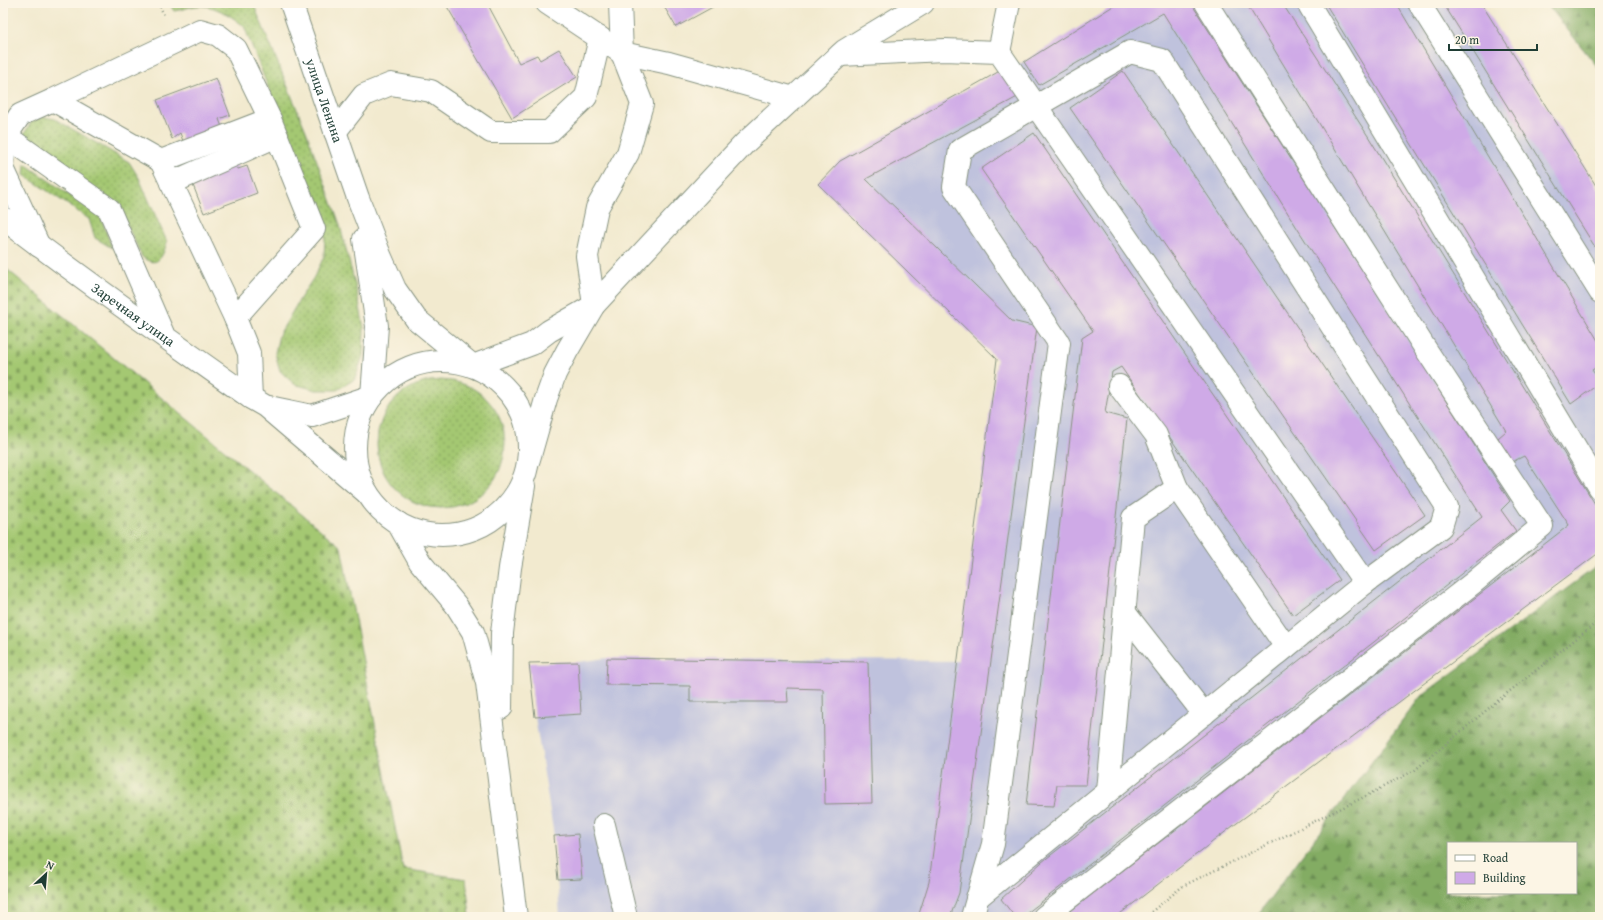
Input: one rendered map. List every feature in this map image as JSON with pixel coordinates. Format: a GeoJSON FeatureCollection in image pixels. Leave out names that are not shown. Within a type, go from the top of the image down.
{"type":"FeatureCollection","features":[{"type":"Feature","properties":{"kind":"main road","name":"улица Ленина"},"geometry":{"type":"LineString","coordinates":[[291,3],[358,198]]}},
{"type":"Feature","properties":{"kind":"main road"},"geometry":{"type":"LineString","coordinates":[[547,3],[622,53],[669,63],[794,98]]}},
{"type":"Feature","properties":{"kind":"main road"},"geometry":{"type":"LineString","coordinates":[[594,305],[587,256],[597,208],[628,153],[642,104],[622,53],[620,3]]}},
{"type":"Feature","properties":{"kind":"main road"},"geometry":{"type":"LineString","coordinates":[[594,305],[549,331],[532,344],[473,366],[445,361],[417,364],[392,376],[372,396],[359,418],[354,443],[357,469],[367,493],[380,510],[398,523],[422,533],[448,535],[474,529],[497,516],[515,496],[527,466],[546,399],[556,374],[567,351],[594,305],[745,143],[840,55],[923,3]]}},
{"type":"Feature","properties":{"kind":"main road"},"geometry":{"type":"LineString","coordinates":[[1009,3],[999,52],[1364,583]]}},
{"type":"Feature","properties":{"kind":"main road"},"geometry":{"type":"LineString","coordinates":[[1044,917],[1473,583],[1542,526],[1425,348],[1206,3]]}},
{"type":"Feature","properties":{"kind":"main road"},"geometry":{"type":"LineString","coordinates":[[1308,3],[1600,488]]}},
{"type":"Feature","properties":{"kind":"main road"},"geometry":{"type":"LineString","coordinates":[[1419,3],[1600,292]]}},
{"type":"Feature","properties":{"kind":"main road"},"geometry":{"type":"LineString","coordinates":[[10,124],[53,100],[200,30],[218,35],[236,49],[273,128],[314,229],[235,318]]}},
{"type":"Feature","properties":{"kind":"main road"},"geometry":{"type":"LineString","coordinates":[[335,132],[364,94],[391,84],[431,91],[491,132],[548,132],[586,97],[600,38]]}},
{"type":"Feature","properties":{"kind":"main road"},"geometry":{"type":"LineString","coordinates":[[840,55],[944,50],[999,52]]}},
{"type":"Feature","properties":{"kind":"main road"},"geometry":{"type":"LineString","coordinates":[[1130,52],[1162,60],[1447,507],[1441,527],[1364,583],[1108,791],[975,907],[993,844],[1059,343],[954,187],[960,150],[1130,52]]}},
{"type":"Feature","properties":{"kind":"main road"},"geometry":{"type":"LineString","coordinates":[[53,100],[161,161],[235,318],[249,353],[258,402],[312,416],[372,396]]}},
{"type":"Feature","properties":{"kind":"main road"},"geometry":{"type":"LineString","coordinates":[[10,124],[3,168],[39,246]]}},
{"type":"Feature","properties":{"kind":"main road"},"geometry":{"type":"LineString","coordinates":[[10,124],[109,209],[165,336]]}},
{"type":"Feature","properties":{"kind":"main road"},"geometry":{"type":"LineString","coordinates":[[161,161],[273,128]]}},
{"type":"Feature","properties":{"kind":"main road"},"geometry":{"type":"LineString","coordinates":[[171,183],[273,128]]}},
{"type":"Feature","properties":{"kind":"main road"},"geometry":{"type":"LineString","coordinates":[[358,198],[395,289],[416,319],[473,366],[498,381],[517,403],[528,430],[527,466],[510,568],[502,633],[500,783]]}},
{"type":"Feature","properties":{"kind":"main road"},"geometry":{"type":"LineString","coordinates":[[358,198],[377,326],[372,396]]}},
{"type":"Feature","properties":{"kind":"main road","name":"Заречная улица"},"geometry":{"type":"LineString","coordinates":[[3,218],[39,246],[258,402],[367,493]]}},
{"type":"Feature","properties":{"kind":"main road"},"geometry":{"type":"LineString","coordinates":[[1119,386],[1156,435],[1177,488],[1286,647]]}},
{"type":"Feature","properties":{"kind":"main road"},"geometry":{"type":"LineString","coordinates":[[1108,791],[1133,518],[1177,488]]}},
{"type":"Feature","properties":{"kind":"main road"},"geometry":{"type":"LineString","coordinates":[[398,523],[420,562],[456,605],[473,632],[487,683],[516,917]]}},
{"type":"Feature","properties":{"kind":"main road"},"geometry":{"type":"LineString","coordinates":[[1125,613],[1204,714]]}},
{"type":"Feature","properties":{"kind":"main road"},"geometry":{"type":"LineString","coordinates":[[604,825],[626,917]]}},
{"type":"Feature","properties":{"kind":"path"},"geometry":{"type":"LineString","coordinates":[[1145,917],[1183,886],[1364,797],[1415,770],[1501,698],[1600,620]]}},
{"type":"Feature","properties":{"kind":"shaded area"},"geometry":{"type":"Polygon","coordinates":[[[1118,3],[1481,3],[1600,192],[1600,552],[1229,829],[1116,917],[560,917],[554,836],[535,717],[529,663],[578,662],[607,658],[958,661],[997,359],[818,184],[840,161],[1005,68],[1024,62],[1118,3]]]}},
{"type":"Feature","properties":{"kind":"green space"},"geometry":{"type":"Polygon","coordinates":[[[169,3],[253,3],[306,131],[339,222],[357,292],[364,328],[363,356],[355,379],[337,390],[316,390],[294,384],[280,371],[275,353],[279,335],[314,277],[324,257],[325,236],[244,26],[216,9],[196,6],[174,11],[169,3]]]}},
{"type":"Feature","properties":{"kind":"green space"},"geometry":{"type":"Polygon","coordinates":[[[1546,3],[1600,3],[1600,70],[1546,3]]]}},
{"type":"Feature","properties":{"kind":"green space"},"geometry":{"type":"Polygon","coordinates":[[[44,117],[55,119],[129,162],[139,178],[167,242],[164,252],[159,259],[152,262],[142,257],[118,205],[24,142],[24,134],[32,121],[44,117]]]}},
{"type":"Feature","properties":{"kind":"green space"},"geometry":{"type":"Polygon","coordinates":[[[25,164],[101,217],[112,248],[95,238],[89,219],[24,175],[25,164]]]}},
{"type":"Feature","properties":{"kind":"green space"},"geometry":{"type":"Polygon","coordinates":[[[3,266],[341,547],[403,869],[466,879],[470,917],[3,917],[3,266]]]}},
{"type":"Feature","properties":{"kind":"green space"},"geometry":{"type":"Polygon","coordinates":[[[435,380],[447,380],[466,385],[482,394],[491,403],[500,419],[504,432],[504,456],[500,469],[491,485],[482,494],[460,505],[447,508],[435,508],[416,503],[400,494],[391,485],[380,463],[377,450],[377,438],[382,419],[391,403],[400,394],[422,383],[435,380]]]}},
{"type":"Feature","properties":{"kind":"green space"},"geometry":{"type":"Polygon","coordinates":[[[1600,564],[1600,917],[1256,917],[1421,696],[1600,564]]]}},
{"type":"Feature","properties":{"kind":"building"},"geometry":{"type":"Polygon","coordinates":[[[445,3],[487,3],[519,63],[537,55],[540,60],[559,49],[577,77],[512,118],[445,3]]]}},
{"type":"Feature","properties":{"kind":"building"},"geometry":{"type":"Polygon","coordinates":[[[662,3],[720,3],[676,27],[662,3]]]}},
{"type":"Feature","properties":{"kind":"building"},"geometry":{"type":"Polygon","coordinates":[[[1118,3],[1191,3],[1510,501],[1501,510],[1516,531],[1022,917],[1015,917],[1001,899],[1042,862],[1482,517],[1299,231],[1163,13],[1039,85],[1024,62],[1118,3]]]}},
{"type":"Feature","properties":{"kind":"building"},"geometry":{"type":"Polygon","coordinates":[[[1246,3],[1282,3],[1368,136],[1600,512],[1600,552],[1229,829],[1116,917],[1063,917],[1569,525],[1524,456],[1512,462],[1498,438],[1506,431],[1246,3]]]}},
{"type":"Feature","properties":{"kind":"building"},"geometry":{"type":"Polygon","coordinates":[[[1325,3],[1396,3],[1600,344],[1600,365],[1592,370],[1600,383],[1571,404],[1325,3]]]}},
{"type":"Feature","properties":{"kind":"building"},"geometry":{"type":"Polygon","coordinates":[[[1443,3],[1481,3],[1600,192],[1600,255],[1443,3]]]}},
{"type":"Feature","properties":{"kind":"building"},"geometry":{"type":"Polygon","coordinates":[[[1005,68],[1023,94],[866,179],[1012,321],[1037,327],[959,893],[950,917],[918,917],[929,882],[997,359],[818,184],[840,161],[1005,68]]]}},
{"type":"Feature","properties":{"kind":"building"},"geometry":{"type":"Polygon","coordinates":[[[1123,71],[1425,515],[1376,550],[1070,108],[1123,71]]]}},
{"type":"Feature","properties":{"kind":"building"},"geometry":{"type":"Polygon","coordinates":[[[216,78],[230,115],[219,119],[238,169],[247,166],[257,193],[204,213],[191,180],[197,178],[180,133],[172,139],[157,100],[216,78]]]}},
{"type":"Feature","properties":{"kind":"building"},"geometry":{"type":"Polygon","coordinates":[[[1034,133],[1340,580],[1293,615],[1121,367],[1112,372],[1105,413],[1127,419],[1086,785],[1057,785],[1054,806],[1026,805],[1082,338],[1093,331],[981,169],[1034,133]]]}},
{"type":"Feature","properties":{"kind":"building"},"geometry":{"type":"Polygon","coordinates":[[[607,658],[868,662],[872,803],[825,804],[823,689],[787,688],[788,702],[690,702],[690,686],[606,685],[607,658]]]}},
{"type":"Feature","properties":{"kind":"building"},"geometry":{"type":"Polygon","coordinates":[[[578,662],[581,714],[535,717],[529,663],[578,662]]]}},
{"type":"Feature","properties":{"kind":"building"},"geometry":{"type":"Polygon","coordinates":[[[578,834],[582,879],[558,880],[554,836],[578,834]]]}}]}
